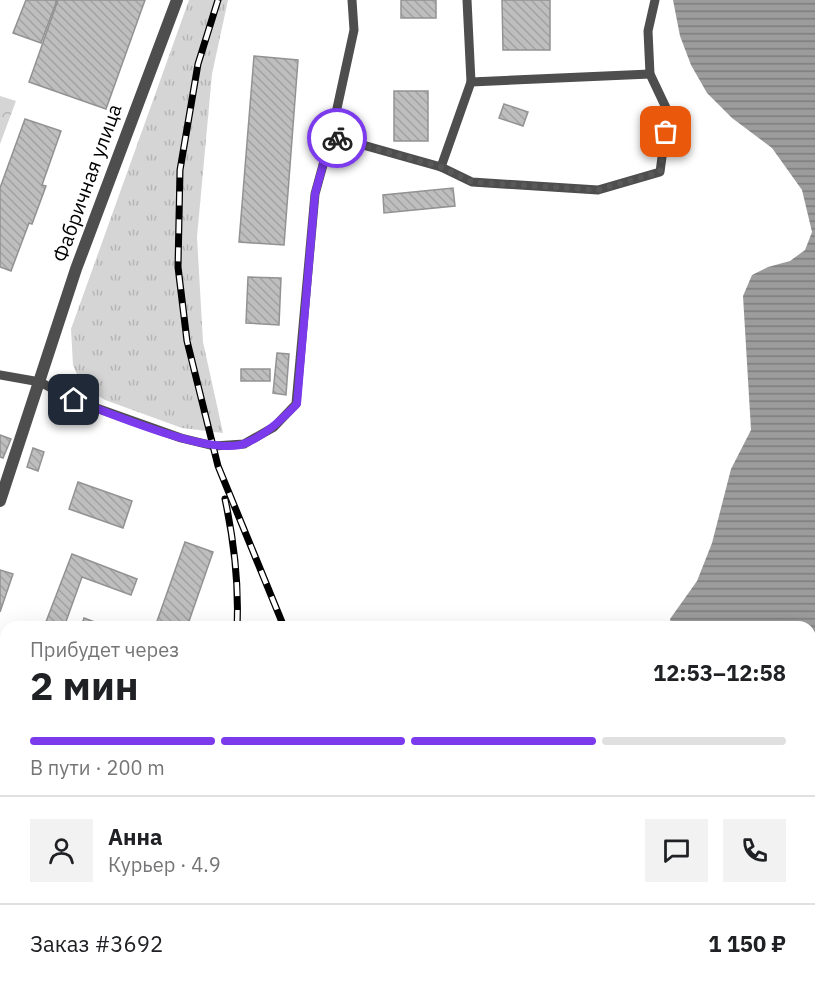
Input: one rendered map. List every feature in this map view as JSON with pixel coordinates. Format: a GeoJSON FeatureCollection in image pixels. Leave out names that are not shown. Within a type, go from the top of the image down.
{"type":"FeatureCollection","features":[{"type":"Feature","properties":{"kind":"street","name":"Фабричная улица"},"geometry":{"type":"LineString","coordinates":[[0,501],[76,269],[177,0]]}},
{"type":"Feature","properties":{"kind":"lane"},"geometry":{"type":"LineString","coordinates":[[0,375],[40,382],[74,400],[181,438],[214,446],[244,444],[274,428],[297,404],[315,194],[331,136],[354,30],[352,0]]}},
{"type":"Feature","properties":{"kind":"lane"},"geometry":{"type":"LineString","coordinates":[[441,167],[471,82],[467,0]]}},
{"type":"Feature","properties":{"kind":"lane"},"geometry":{"type":"LineString","coordinates":[[331,136],[441,167],[472,182],[598,190],[660,172],[668,112],[650,74],[648,31],[655,0]]}},
{"type":"Feature","properties":{"kind":"lane"},"geometry":{"type":"LineString","coordinates":[[471,82],[650,74]]}},
{"type":"Feature","properties":{"kind":"green space"},"geometry":{"type":"Polygon","coordinates":[[[189,0],[228,0],[212,74],[197,237],[203,342],[223,433],[182,428],[105,400],[82,386],[73,365],[71,329],[189,0]]]}},
{"type":"Feature","properties":{"kind":"green space"},"geometry":{"type":"Polygon","coordinates":[[[0,96],[16,101],[0,144],[0,96]]]}},
{"type":"Feature","properties":{"kind":"shaded area"},"geometry":{"type":"Polygon","coordinates":[[[673,0],[815,0],[815,621],[670,621],[670,619],[697,581],[712,543],[731,469],[751,430],[743,296],[752,275],[768,267],[790,261],[805,250],[812,232],[802,190],[772,148],[732,118],[707,93],[691,65],[680,36],[673,0]]]}},
{"type":"Feature","properties":{"kind":"building"},"geometry":{"type":"Polygon","coordinates":[[[26,0],[57,0],[41,43],[13,33],[26,0]]]}},
{"type":"Feature","properties":{"kind":"building"},"geometry":{"type":"Polygon","coordinates":[[[58,0],[145,0],[106,109],[29,82],[58,0]]]}},
{"type":"Feature","properties":{"kind":"building"},"geometry":{"type":"Polygon","coordinates":[[[401,0],[436,0],[436,18],[401,18],[401,0]]]}},
{"type":"Feature","properties":{"kind":"building"},"geometry":{"type":"Polygon","coordinates":[[[502,0],[550,0],[550,50],[503,50],[502,0]]]}},
{"type":"Feature","properties":{"kind":"building"},"geometry":{"type":"Polygon","coordinates":[[[254,56],[298,60],[284,245],[239,242],[254,56]]]}},
{"type":"Feature","properties":{"kind":"building"},"geometry":{"type":"Polygon","coordinates":[[[394,91],[428,91],[428,141],[394,141],[394,91]]]}},
{"type":"Feature","properties":{"kind":"building"},"geometry":{"type":"Polygon","coordinates":[[[504,104],[528,112],[523,126],[499,118],[504,104]]]}},
{"type":"Feature","properties":{"kind":"building"},"geometry":{"type":"Polygon","coordinates":[[[25,119],[61,131],[42,185],[46,186],[11,271],[0,267],[0,188],[25,119]]]}},
{"type":"Feature","properties":{"kind":"building"},"geometry":{"type":"Polygon","coordinates":[[[453,188],[455,206],[384,213],[383,195],[453,188]]]}},
{"type":"Feature","properties":{"kind":"building"},"geometry":{"type":"Polygon","coordinates":[[[248,277],[281,278],[279,325],[246,323],[248,277]]]}},
{"type":"Feature","properties":{"kind":"building"},"geometry":{"type":"Polygon","coordinates":[[[277,353],[289,354],[286,395],[273,393],[277,353]]]}},
{"type":"Feature","properties":{"kind":"building"},"geometry":{"type":"Polygon","coordinates":[[[241,369],[270,369],[270,381],[241,381],[241,369]]]}},
{"type":"Feature","properties":{"kind":"building"},"geometry":{"type":"Polygon","coordinates":[[[0,435],[11,439],[3,458],[0,457],[0,435]]]}},
{"type":"Feature","properties":{"kind":"building"},"geometry":{"type":"Polygon","coordinates":[[[33,448],[44,452],[38,471],[27,467],[33,448]]]}},
{"type":"Feature","properties":{"kind":"building"},"geometry":{"type":"Polygon","coordinates":[[[78,482],[132,501],[123,528],[69,509],[78,482]]]}},
{"type":"Feature","properties":{"kind":"building"},"geometry":{"type":"Polygon","coordinates":[[[185,542],[213,552],[189,621],[157,621],[185,542]]]}},
{"type":"Feature","properties":{"kind":"building"},"geometry":{"type":"Polygon","coordinates":[[[72,554],[137,579],[131,595],[82,577],[66,621],[46,621],[72,554]]]}},
{"type":"Feature","properties":{"kind":"building"},"geometry":{"type":"Polygon","coordinates":[[[0,570],[13,574],[0,612],[0,570]]]}},
{"type":"Feature","properties":{"kind":"railway"},"geometry":{"type":"LineString","coordinates":[[218,0],[198,64],[180,170],[178,267],[187,341],[218,466],[282,621]]}},
{"type":"Feature","properties":{"kind":"railway"},"geometry":{"type":"LineString","coordinates":[[225,499],[235,563],[237,621]]}},
{"type":"Feature","properties":{"kind":"way so far"},"geometry":{"type":"LineString","coordinates":[[337,138],[441,167],[472,182],[598,190],[660,172],[666,132]]}},
{"type":"Feature","properties":{"kind":"route"},"geometry":{"type":"LineString","coordinates":[[74,400],[181,438],[214,446],[244,444],[274,428],[297,404],[315,194],[331,136],[337,138]]}}]}
